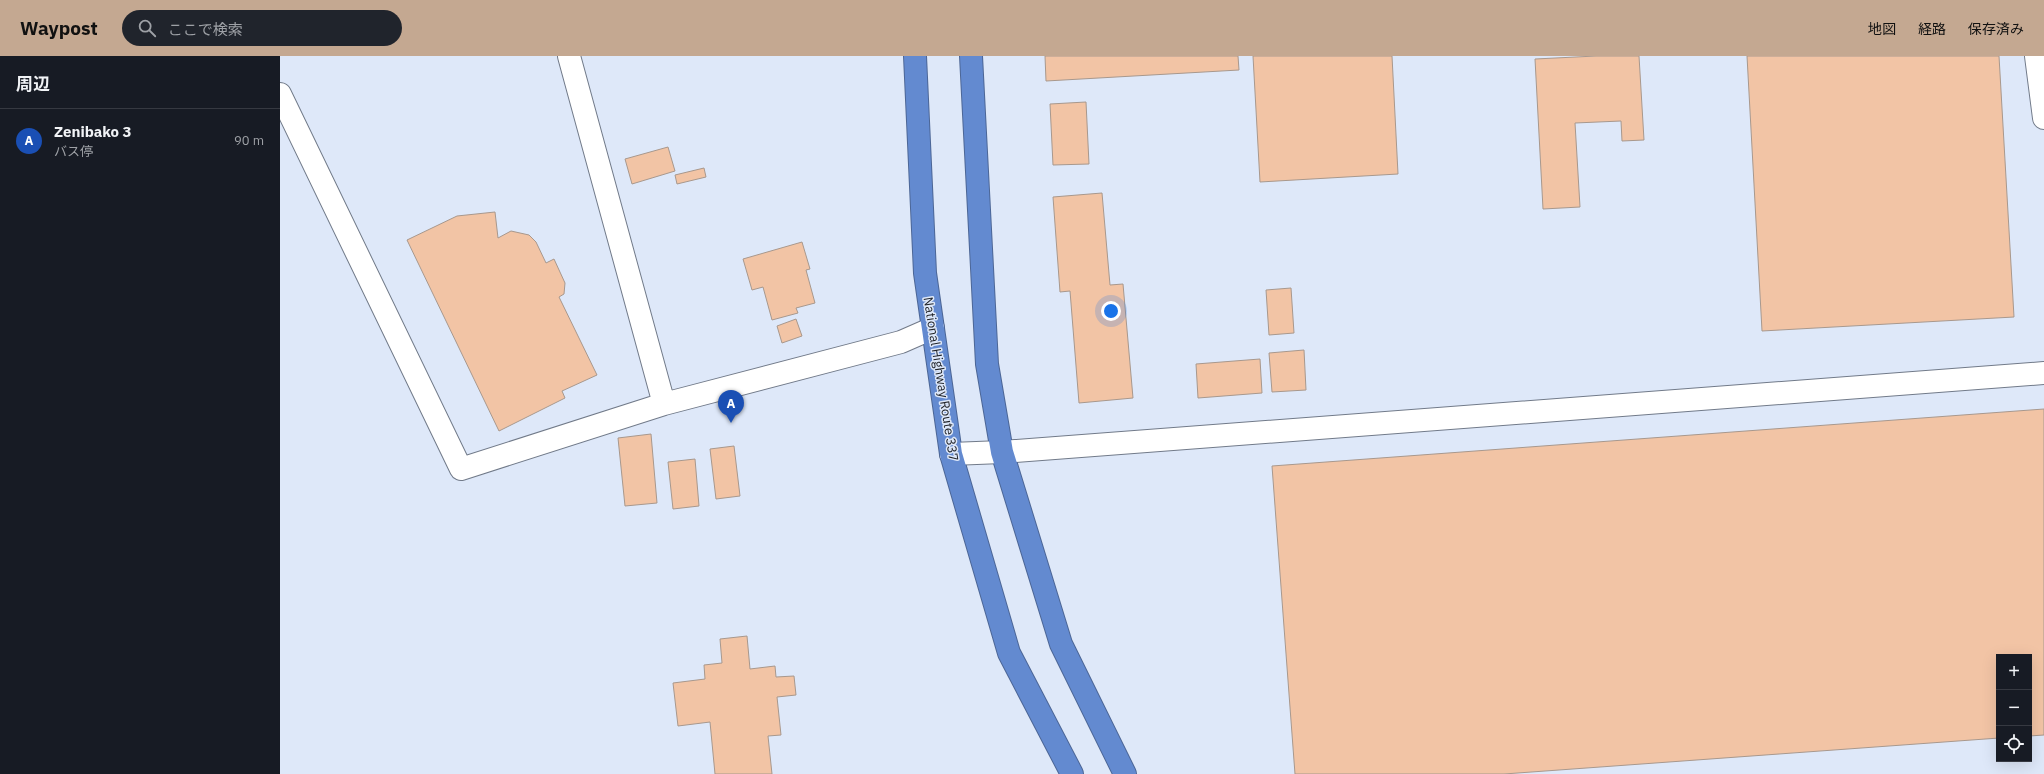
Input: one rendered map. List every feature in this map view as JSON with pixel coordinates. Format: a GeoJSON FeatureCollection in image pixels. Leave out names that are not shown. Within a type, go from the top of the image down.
{"type":"FeatureCollection","features":[{"type":"Feature","properties":{"kind":"highway","name":"National Highway Route 337"},"geometry":{"type":"LineString","coordinates":[[916,56],[925,274],[951,454],[1009,653],[1072,774]]}},
{"type":"Feature","properties":{"kind":"highway"},"geometry":{"type":"LineString","coordinates":[[971,56],[987,364],[1002,452],[1061,644],[1125,774]]}},
{"type":"Feature","properties":{"kind":"street"},"geometry":{"type":"LineString","coordinates":[[569,56],[664,404]]}},
{"type":"Feature","properties":{"kind":"street"},"geometry":{"type":"LineString","coordinates":[[2036,56],[2044,118]]}},
{"type":"Feature","properties":{"kind":"street"},"geometry":{"type":"LineString","coordinates":[[280,94],[462,469],[664,404],[901,342],[933,328]]}},
{"type":"Feature","properties":{"kind":"street"},"geometry":{"type":"LineString","coordinates":[[951,454],[1002,452],[2044,373]]}},
{"type":"Feature","properties":{"kind":"building"},"geometry":{"type":"Polygon","coordinates":[[[1045,56],[1238,56],[1239,70],[1046,81],[1045,56]]]}},
{"type":"Feature","properties":{"kind":"building"},"geometry":{"type":"Polygon","coordinates":[[[1253,56],[1392,56],[1398,174],[1260,182],[1253,56]]]}},
{"type":"Feature","properties":{"kind":"building"},"geometry":{"type":"Polygon","coordinates":[[[1596,56],[1639,56],[1644,140],[1622,141],[1621,121],[1575,123],[1580,207],[1543,209],[1535,59],[1596,56]]]}},
{"type":"Feature","properties":{"kind":"building"},"geometry":{"type":"Polygon","coordinates":[[[1747,56],[1999,56],[2014,317],[1762,331],[1747,56]]]}},
{"type":"Feature","properties":{"kind":"building"},"geometry":{"type":"Polygon","coordinates":[[[1086,102],[1089,164],[1053,165],[1050,104],[1086,102]]]}},
{"type":"Feature","properties":{"kind":"building"},"geometry":{"type":"Polygon","coordinates":[[[668,147],[675,171],[632,184],[625,159],[668,147]]]}},
{"type":"Feature","properties":{"kind":"building"},"geometry":{"type":"Polygon","coordinates":[[[704,168],[706,177],[677,184],[675,175],[704,168]]]}},
{"type":"Feature","properties":{"kind":"building"},"geometry":{"type":"Polygon","coordinates":[[[1102,193],[1110,285],[1123,284],[1133,398],[1079,403],[1070,291],[1060,292],[1053,197],[1102,193]]]}},
{"type":"Feature","properties":{"kind":"building"},"geometry":{"type":"Polygon","coordinates":[[[495,212],[498,238],[511,231],[529,235],[536,242],[546,263],[554,259],[565,283],[564,294],[559,297],[597,375],[562,391],[565,398],[499,431],[407,240],[457,216],[495,212]]]}},
{"type":"Feature","properties":{"kind":"building"},"geometry":{"type":"Polygon","coordinates":[[[802,242],[810,269],[806,270],[815,303],[796,308],[798,313],[772,320],[763,287],[752,290],[743,259],[802,242]]]}},
{"type":"Feature","properties":{"kind":"building"},"geometry":{"type":"Polygon","coordinates":[[[1291,288],[1294,333],[1269,335],[1266,290],[1291,288]]]}},
{"type":"Feature","properties":{"kind":"building"},"geometry":{"type":"Polygon","coordinates":[[[796,319],[802,336],[782,343],[777,326],[796,319]]]}},
{"type":"Feature","properties":{"kind":"building"},"geometry":{"type":"Polygon","coordinates":[[[1304,350],[1306,390],[1272,392],[1269,353],[1304,350]]]}},
{"type":"Feature","properties":{"kind":"building"},"geometry":{"type":"Polygon","coordinates":[[[1260,359],[1262,393],[1198,398],[1196,364],[1260,359]]]}},
{"type":"Feature","properties":{"kind":"building"},"geometry":{"type":"Polygon","coordinates":[[[2044,409],[2044,735],[2032,736],[2032,654],[1996,654],[1996,738],[1504,774],[1295,774],[1272,466],[2044,409]]]}},
{"type":"Feature","properties":{"kind":"building"},"geometry":{"type":"Polygon","coordinates":[[[651,434],[657,503],[625,506],[618,438],[651,434]]]}},
{"type":"Feature","properties":{"kind":"building"},"geometry":{"type":"Polygon","coordinates":[[[734,446],[740,496],[716,499],[710,449],[734,446]]]}},
{"type":"Feature","properties":{"kind":"building"},"geometry":{"type":"Polygon","coordinates":[[[695,459],[699,506],[673,509],[668,462],[695,459]]]}},
{"type":"Feature","properties":{"kind":"building"},"geometry":{"type":"Polygon","coordinates":[[[747,636],[750,669],[775,666],[776,677],[794,676],[796,695],[777,697],[781,735],[768,736],[772,774],[715,774],[710,722],[678,726],[673,683],[705,679],[704,665],[722,663],[720,639],[747,636]]]}},
{"type":"Feature","properties":{"kind":"place","name":"Zenibako 3"},"geometry":{"type":"Point","coordinates":[731,423]}}]}
